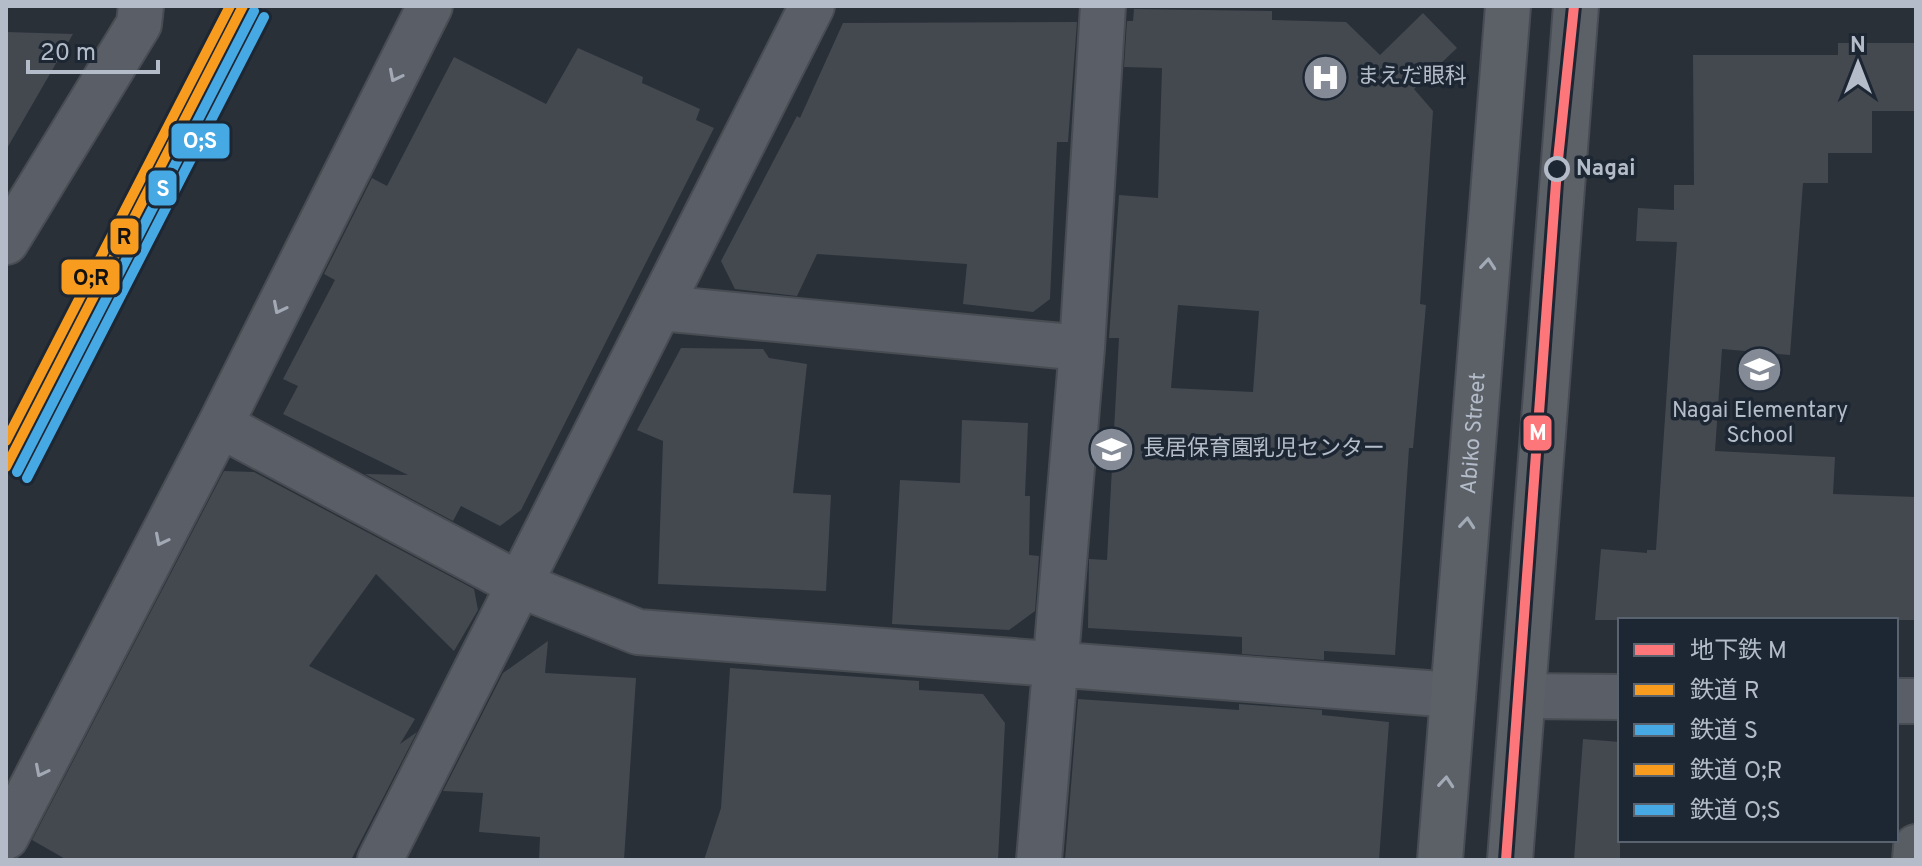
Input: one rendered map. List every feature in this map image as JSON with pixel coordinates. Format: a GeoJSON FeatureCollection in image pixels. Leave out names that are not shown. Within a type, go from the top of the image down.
{"type":"FeatureCollection","features":[{"type":"Feature","properties":{"kind":"main road","name":"Abiko Street"},"geometry":{"type":"LineString","coordinates":[[1440,860],[1508,6]]}},
{"type":"Feature","properties":{"kind":"main road"},"geometry":{"type":"LineString","coordinates":[[1510,860],[1576,6]]}},
{"type":"Feature","properties":{"kind":"street"},"geometry":{"type":"LineString","coordinates":[[6,242],[139,24],[141,6]]}},
{"type":"Feature","properties":{"kind":"street"},"geometry":{"type":"LineString","coordinates":[[6,837],[220,425],[430,6]]}},
{"type":"Feature","properties":{"kind":"street"},"geometry":{"type":"LineString","coordinates":[[380,860],[812,6]]}},
{"type":"Feature","properties":{"kind":"street"},"geometry":{"type":"LineString","coordinates":[[1039,860],[1053,664],[1082,348],[1103,6]]}},
{"type":"Feature","properties":{"kind":"street"},"geometry":{"type":"LineString","coordinates":[[661,308],[1082,348]]}},
{"type":"Feature","properties":{"kind":"street"},"geometry":{"type":"LineString","coordinates":[[220,425],[520,585],[638,632],[1453,695]]}},
{"type":"Feature","properties":{"kind":"street"},"geometry":{"type":"LineString","coordinates":[[1523,696],[1618,697]]}},
{"type":"Feature","properties":{"kind":"street"},"geometry":{"type":"LineString","coordinates":[[1915,860],[1916,847]]}},
{"type":"Feature","properties":{"kind":"building"},"geometry":{"type":"Polygon","coordinates":[[[1134,9],[1272,11],[1272,20],[1346,22],[1380,55],[1423,13],[1457,48],[1414,89],[1433,111],[1420,304],[1426,305],[1413,448],[1409,448],[1395,655],[1324,651],[1324,660],[1242,654],[1242,637],[1088,628],[1089,559],[1107,560],[1119,338],[1109,338],[1119,195],[1158,198],[1162,68],[1124,67],[1127,21],[1133,21],[1134,9]],[[1178,305],[1171,388],[1253,392],[1259,311],[1178,305]]]}},
{"type":"Feature","properties":{"kind":"building"},"geometry":{"type":"Polygon","coordinates":[[[1077,22],[1068,142],[1057,142],[1050,299],[1033,312],[963,304],[967,264],[817,254],[797,296],[735,289],[721,261],[797,116],[800,118],[843,23],[1077,22]]]}},
{"type":"Feature","properties":{"kind":"building"},"geometry":{"type":"Polygon","coordinates":[[[6,32],[73,34],[6,150],[6,32]]]}},
{"type":"Feature","properties":{"kind":"building"},"geometry":{"type":"Polygon","coordinates":[[[1838,43],[1916,43],[1916,111],[1872,111],[1872,153],[1828,153],[1828,183],[1803,183],[1790,355],[1722,349],[1715,451],[1835,457],[1833,494],[1916,497],[1916,620],[1595,620],[1601,549],[1647,553],[1647,550],[1656,550],[1677,242],[1636,241],[1638,208],[1674,210],[1674,185],[1694,185],[1693,55],[1838,55],[1838,43]]]}},
{"type":"Feature","properties":{"kind":"building"},"geometry":{"type":"Polygon","coordinates":[[[578,48],[643,77],[642,83],[700,109],[696,120],[714,128],[521,510],[500,526],[461,506],[453,521],[365,474],[408,475],[283,414],[298,386],[283,379],[335,280],[324,274],[372,178],[387,186],[454,57],[546,104],[578,48]]]}},
{"type":"Feature","properties":{"kind":"building"},"geometry":{"type":"Polygon","coordinates":[[[681,348],[763,349],[769,358],[807,364],[793,493],[831,495],[826,591],[658,584],[663,441],[637,430],[681,348]]]}},
{"type":"Feature","properties":{"kind":"building"},"geometry":{"type":"Polygon","coordinates":[[[962,420],[1028,423],[1025,496],[1030,496],[1029,555],[1039,556],[1035,611],[1009,630],[892,624],[900,480],[960,483],[962,420]]]}},
{"type":"Feature","properties":{"kind":"building"},"geometry":{"type":"Polygon","coordinates":[[[224,471],[254,472],[474,589],[478,610],[454,651],[376,574],[309,666],[415,719],[400,744],[417,732],[351,860],[67,860],[32,840],[224,471]]]}},
{"type":"Feature","properties":{"kind":"building"},"geometry":{"type":"Polygon","coordinates":[[[548,641],[545,673],[636,678],[624,860],[539,860],[540,837],[479,832],[483,793],[443,791],[503,673],[548,641]]]}},
{"type":"Feature","properties":{"kind":"building"},"geometry":{"type":"Polygon","coordinates":[[[730,668],[919,681],[919,690],[983,694],[1005,723],[998,860],[704,860],[721,808],[730,668]]]}},
{"type":"Feature","properties":{"kind":"building"},"geometry":{"type":"Polygon","coordinates":[[[1078,699],[1239,710],[1239,704],[1322,710],[1322,715],[1389,722],[1379,860],[1065,860],[1078,699]]]}},
{"type":"Feature","properties":{"kind":"building"},"geometry":{"type":"Polygon","coordinates":[[[1583,739],[1618,742],[1620,860],[1574,860],[1583,739]]]}},
{"type":"Feature","properties":{"kind":"metro line","name":"M"},"geometry":{"type":"LineString","coordinates":[[1506,860],[1557,169],[1574,6]]}},
{"type":"Feature","properties":{"kind":"rail line","name":"O;R"},"geometry":{"type":"LineString","coordinates":[[6,441],[230,6]]}},
{"type":"Feature","properties":{"kind":"rail line","name":"R"},"geometry":{"type":"LineString","coordinates":[[6,467],[243,6]]}},
{"type":"Feature","properties":{"kind":"rail line","name":"S"},"geometry":{"type":"LineString","coordinates":[[17,472],[254,11]]}},
{"type":"Feature","properties":{"kind":"rail line","name":"O;S"},"geometry":{"type":"LineString","coordinates":[[27,478],[264,17]]}},
{"type":"Feature","properties":{"kind":"place","name":"まえだ眼科"},"geometry":{"type":"Point","coordinates":[1326,77]}},
{"type":"Feature","properties":{"kind":"place","name":"Nagai"},"geometry":{"type":"Point","coordinates":[1557,169]}},
{"type":"Feature","properties":{"kind":"place","name":"Nagai Elementary School"},"geometry":{"type":"Point","coordinates":[1760,370]}},
{"type":"Feature","properties":{"kind":"place","name":"長居保育園乳児センター"},"geometry":{"type":"Point","coordinates":[1112,449]}}]}
